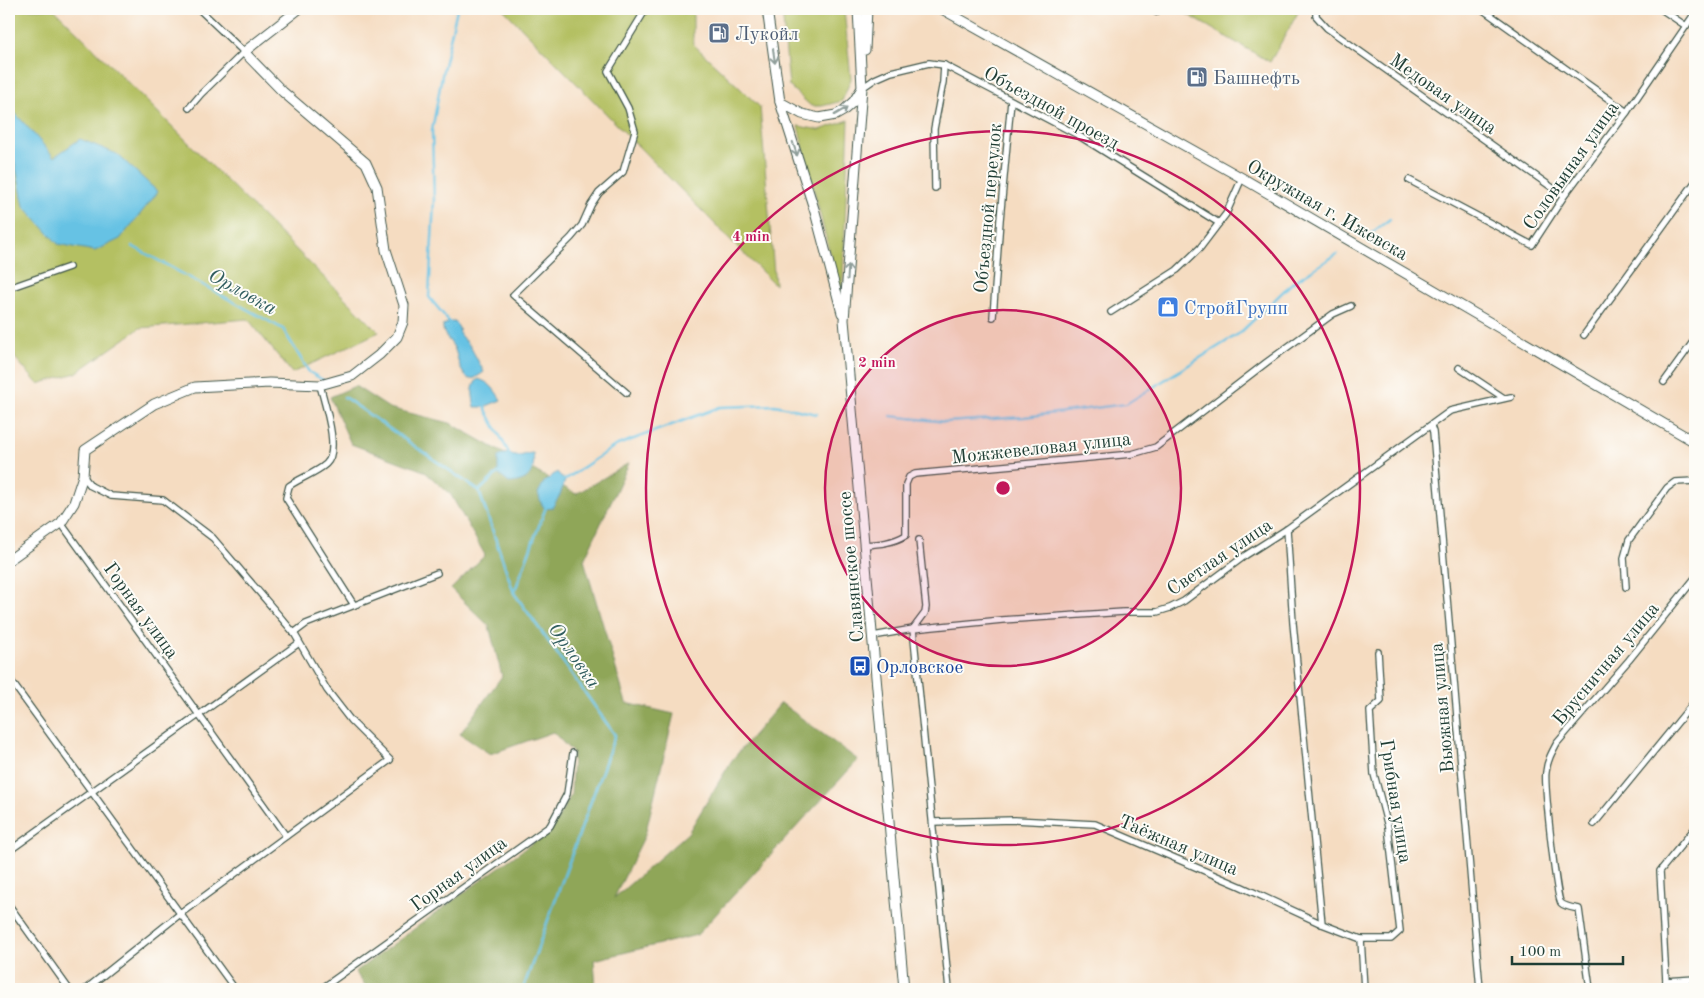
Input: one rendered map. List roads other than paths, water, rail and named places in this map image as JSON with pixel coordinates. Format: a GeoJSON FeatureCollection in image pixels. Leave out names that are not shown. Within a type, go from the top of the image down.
{"type":"FeatureCollection","features":[{"type":"Feature","properties":{"kind":"main road"},"geometry":{"type":"LineString","coordinates":[[9,560],[61,523],[74,503],[83,476],[85,450],[154,404],[194,387],[269,383],[320,385],[352,376],[380,356],[397,338],[401,330],[404,314],[401,296],[386,250],[377,186],[366,163],[283,92],[244,52],[299,9]]}},
{"type":"Feature","properties":{"kind":"main road","name":"Славянское шоссе"},"geometry":{"type":"LineString","coordinates":[[767,9],[780,102],[815,212],[844,320]]}},
{"type":"Feature","properties":{"kind":"main road"},"geometry":{"type":"LineString","coordinates":[[858,9],[862,88]]}},
{"type":"Feature","properties":{"kind":"main road"},"geometry":{"type":"LineString","coordinates":[[780,102],[809,117],[826,118],[843,112],[854,101],[862,88],[868,9]]}},
{"type":"Feature","properties":{"kind":"main road","name":"Окружная г. Ижевска"},"geometry":{"type":"LineString","coordinates":[[942,9],[1242,178],[1695,442]]}},
{"type":"Feature","properties":{"kind":"main road","name":"Славянское шоссе"},"geometry":{"type":"LineString","coordinates":[[862,88],[844,320],[904,989]]}},
{"type":"Feature","properties":{"kind":"street"},"geometry":{"type":"LineString","coordinates":[[189,108],[244,52],[199,9]]}},
{"type":"Feature","properties":{"kind":"street"},"geometry":{"type":"LineString","coordinates":[[627,393],[513,295],[571,238],[582,225],[591,205],[599,194],[623,172],[635,131],[628,108],[608,71],[646,9]]}},
{"type":"Feature","properties":{"kind":"street","name":"Медовая улица"},"geometry":{"type":"LineString","coordinates":[[1316,9],[1316,16],[1327,28],[1564,196]]}},
{"type":"Feature","properties":{"kind":"street"},"geometry":{"type":"LineString","coordinates":[[1482,9],[1627,112]]}},
{"type":"Feature","properties":{"kind":"street"},"geometry":{"type":"LineString","coordinates":[[1661,9],[1686,26]]}},
{"type":"Feature","properties":{"kind":"street","name":"Соловьиная улица"},"geometry":{"type":"LineString","coordinates":[[1409,180],[1532,245],[1564,196],[1627,112],[1695,13]]}},
{"type":"Feature","properties":{"kind":"street","name":"Объездной проезд"},"geometry":{"type":"LineString","coordinates":[[862,88],[875,79],[891,72],[929,63],[944,65],[1076,134],[1218,223]]}},
{"type":"Feature","properties":{"kind":"street"},"geometry":{"type":"LineString","coordinates":[[935,188],[934,129],[943,82],[944,65]]}},
{"type":"Feature","properties":{"kind":"street","name":"Объездной переулок"},"geometry":{"type":"LineString","coordinates":[[993,317],[1011,101]]}},
{"type":"Feature","properties":{"kind":"street"},"geometry":{"type":"LineString","coordinates":[[1111,312],[1177,270],[1200,248],[1226,214],[1242,178]]}},
{"type":"Feature","properties":{"kind":"street"},"geometry":{"type":"LineString","coordinates":[[1584,336],[1695,182]]}},
{"type":"Feature","properties":{"kind":"street"},"geometry":{"type":"LineString","coordinates":[[9,288],[69,267]]}},
{"type":"Feature","properties":{"kind":"street","name":"Можжевеловая улица"},"geometry":{"type":"LineString","coordinates":[[864,545],[887,543],[899,540],[906,535],[906,484],[909,477],[914,474],[1143,452],[1156,446],[1333,314],[1351,306]]}},
{"type":"Feature","properties":{"kind":"street"},"geometry":{"type":"LineString","coordinates":[[1664,382],[1695,339]]}},
{"type":"Feature","properties":{"kind":"street"},"geometry":{"type":"LineString","coordinates":[[1459,368],[1504,398]]}},
{"type":"Feature","properties":{"kind":"street"},"geometry":{"type":"LineString","coordinates":[[320,385],[333,440],[332,454],[326,464],[289,486],[286,498],[354,604]]}},
{"type":"Feature","properties":{"kind":"street","name":"Светлая улица"},"geometry":{"type":"LineString","coordinates":[[873,636],[913,629],[1002,620],[1124,612],[1156,612],[1184,601],[1450,411],[1511,397]]}},
{"type":"Feature","properties":{"kind":"street","name":"Вьюжная улица"},"geometry":{"type":"LineString","coordinates":[[1430,426],[1433,432],[1480,989]]}},
{"type":"Feature","properties":{"kind":"street"},"geometry":{"type":"LineString","coordinates":[[83,476],[92,486],[111,496],[163,500],[213,538],[294,633],[327,690],[351,721],[390,760],[180,914],[86,989]]}},
{"type":"Feature","properties":{"kind":"street"},"geometry":{"type":"LineString","coordinates":[[1626,587],[1624,558],[1629,540],[1667,488],[1675,482],[1695,481]]}},
{"type":"Feature","properties":{"kind":"street","name":"Горная улица"},"geometry":{"type":"LineString","coordinates":[[61,523],[286,836]]}},
{"type":"Feature","properties":{"kind":"street"},"geometry":{"type":"LineString","coordinates":[[1287,529],[1322,924]]}},
{"type":"Feature","properties":{"kind":"street"},"geometry":{"type":"LineString","coordinates":[[919,540],[926,607],[913,629],[949,989]]}},
{"type":"Feature","properties":{"kind":"street"},"geometry":{"type":"LineString","coordinates":[[294,633],[306,624],[437,573]]}},
{"type":"Feature","properties":{"kind":"street","name":"Брусничная улица"},"geometry":{"type":"LineString","coordinates":[[1590,989],[1579,909],[1564,906],[1560,903],[1558,897],[1554,872],[1546,773],[1550,755],[1557,743],[1629,660],[1695,578]]}},
{"type":"Feature","properties":{"kind":"street"},"geometry":{"type":"LineString","coordinates":[[9,851],[299,643]]}},
{"type":"Feature","properties":{"kind":"street","name":"Грибная улица"},"geometry":{"type":"LineString","coordinates":[[1378,652],[1381,701],[1370,710],[1374,774],[1388,827],[1400,931]]}},
{"type":"Feature","properties":{"kind":"street"},"geometry":{"type":"LineString","coordinates":[[9,678],[235,989]]}},
{"type":"Feature","properties":{"kind":"street"},"geometry":{"type":"LineString","coordinates":[[1594,824],[1695,700]]}},
{"type":"Feature","properties":{"kind":"street","name":"Горная улица"},"geometry":{"type":"LineString","coordinates":[[321,989],[550,826],[567,794],[573,753]]}},
{"type":"Feature","properties":{"kind":"street","name":"Таёжная улица"},"geometry":{"type":"LineString","coordinates":[[933,822],[1014,820],[1095,824],[1360,939],[1391,940],[1400,931]]}},
{"type":"Feature","properties":{"kind":"street"},"geometry":{"type":"LineString","coordinates":[[1664,989],[1666,981],[1660,871],[1695,828]]}},
{"type":"Feature","properties":{"kind":"street"},"geometry":{"type":"LineString","coordinates":[[9,905],[69,989]]}},
{"type":"Feature","properties":{"kind":"street"},"geometry":{"type":"LineString","coordinates":[[1360,939],[1364,989]]}},
{"type":"Feature","properties":{"kind":"street"},"geometry":{"type":"LineString","coordinates":[[1666,981],[1695,979]]}},
{"type":"Feature","properties":{"kind":"water"},"geometry":{"type":"Polygon","coordinates":[[[9,106],[54,157],[80,139],[117,154],[158,192],[120,239],[95,251],[58,244],[24,206],[9,136],[9,106]]]}},
{"type":"Feature","properties":{"kind":"water"},"geometry":{"type":"Polygon","coordinates":[[[455,322],[459,328],[460,335],[470,346],[484,372],[475,378],[469,379],[463,373],[454,347],[444,333],[443,325],[455,322]]]}},
{"type":"Feature","properties":{"kind":"water"},"geometry":{"type":"Polygon","coordinates":[[[478,379],[489,384],[501,400],[484,407],[475,407],[473,389],[478,379]]]}},
{"type":"Feature","properties":{"kind":"water"},"geometry":{"type":"Polygon","coordinates":[[[509,453],[518,456],[533,453],[532,471],[522,481],[509,483],[498,474],[498,457],[509,453]]]}},
{"type":"Feature","properties":{"kind":"water"},"geometry":{"type":"Polygon","coordinates":[[[557,472],[565,481],[560,495],[552,508],[545,509],[538,493],[544,482],[557,472]]]}},
{"type":"Feature","properties":{"kind":"waterway"},"geometry":{"type":"LineString","coordinates":[[451,324],[429,297],[434,200],[432,131],[457,9]]}},
{"type":"Feature","properties":{"kind":"waterway"},"geometry":{"type":"LineString","coordinates":[[1365,238],[1390,219]]}},
{"type":"Feature","properties":{"kind":"waterway","name":"Орловка"},"geometry":{"type":"LineString","coordinates":[[132,246],[283,329],[309,372],[323,380]]}},
{"type":"Feature","properties":{"kind":"waterway"},"geometry":{"type":"LineString","coordinates":[[891,416],[946,422],[1024,417],[1126,404],[1240,333],[1292,283],[1337,254]]}},
{"type":"Feature","properties":{"kind":"waterway","name":"Орловка"},"geometry":{"type":"LineString","coordinates":[[344,397],[479,491],[514,593],[615,735],[523,989]]}},
{"type":"Feature","properties":{"kind":"waterway"},"geometry":{"type":"LineString","coordinates":[[483,404],[509,455]]}},
{"type":"Feature","properties":{"kind":"waterway"},"geometry":{"type":"LineString","coordinates":[[563,481],[615,446],[720,407],[775,405],[817,414]]}},
{"type":"Feature","properties":{"kind":"waterway"},"geometry":{"type":"LineString","coordinates":[[479,491],[499,472]]}},
{"type":"Feature","properties":{"kind":"waterway"},"geometry":{"type":"LineString","coordinates":[[514,593],[546,507]]}},
{"type":"Feature","properties":{"kind":"place","name":"Лукойл"},"geometry":{"type":"Point","coordinates":[719,33]}},
{"type":"Feature","properties":{"kind":"place","name":"Башнефть"},"geometry":{"type":"Point","coordinates":[1197,77]}},
{"type":"Feature","properties":{"kind":"place","name":"СтройГрупп"},"geometry":{"type":"Point","coordinates":[1168,307]}},
{"type":"Feature","properties":{"kind":"place","name":"Орловское"},"geometry":{"type":"Point","coordinates":[860,666]}}]}
